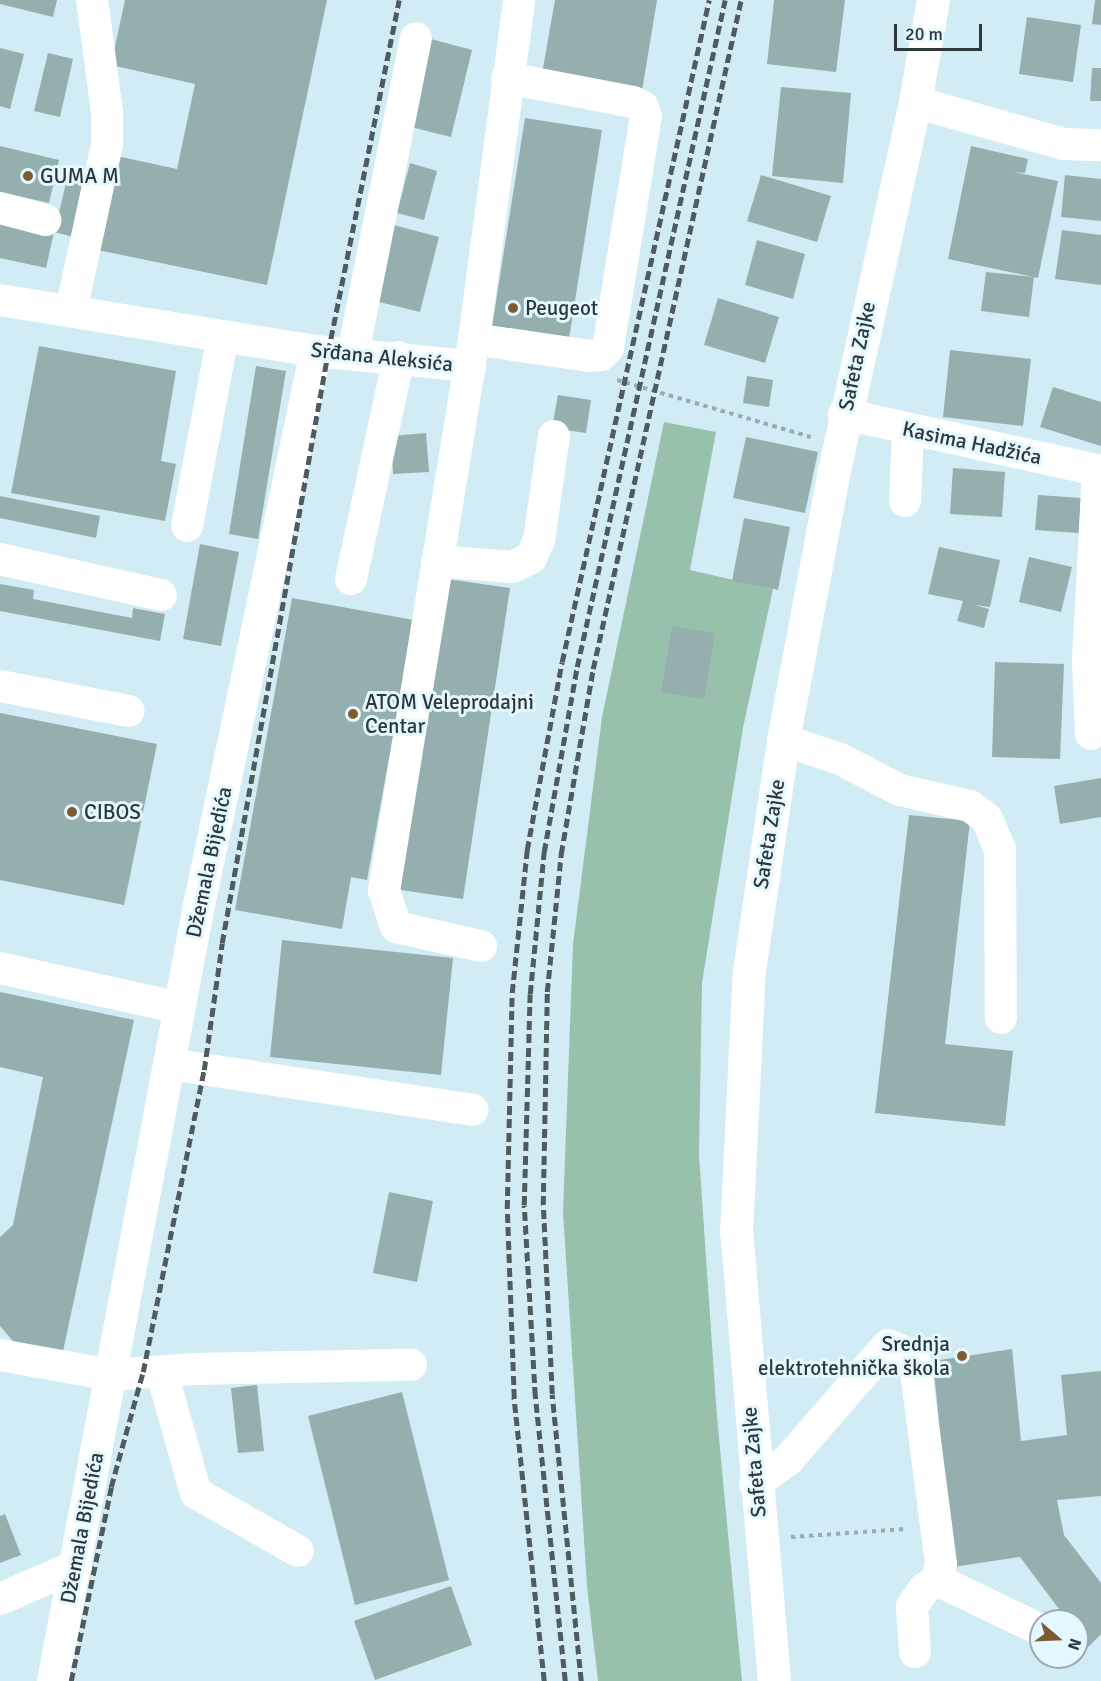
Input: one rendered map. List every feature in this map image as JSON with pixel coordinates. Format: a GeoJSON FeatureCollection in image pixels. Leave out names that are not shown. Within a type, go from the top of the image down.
{"type":"FeatureCollection","features":[{"type":"Feature","properties":{"kind":"main road","name":"Safeta Zajke"},"geometry":{"type":"LineString","coordinates":[[774,1681],[755,1484],[736,1233],[748,971],[783,740],[844,414],[915,102],[933,0]]}},
{"type":"Feature","properties":{"kind":"street"},"geometry":{"type":"LineString","coordinates":[[71,311],[107,144],[107,112],[92,0]]}},
{"type":"Feature","properties":{"kind":"street","name":"Srđana Aleksića"},"geometry":{"type":"LineString","coordinates":[[0,300],[316,351],[399,357],[472,353],[519,0]]}},
{"type":"Feature","properties":{"kind":"street"},"geometry":{"type":"LineString","coordinates":[[353,353],[416,38]]}},
{"type":"Feature","properties":{"kind":"street"},"geometry":{"type":"LineString","coordinates":[[481,946],[396,927],[384,891],[472,353],[601,356],[608,348],[646,117],[643,108],[633,102],[507,78]]}},
{"type":"Feature","properties":{"kind":"street"},"geometry":{"type":"LineString","coordinates":[[915,102],[1063,144],[1101,145]]}},
{"type":"Feature","properties":{"kind":"street"},"geometry":{"type":"LineString","coordinates":[[0,208],[45,220]]}},
{"type":"Feature","properties":{"kind":"street"},"geometry":{"type":"LineString","coordinates":[[187,526],[223,336]]}},
{"type":"Feature","properties":{"kind":"street","name":"Džemala Bijedića"},"geometry":{"type":"LineString","coordinates":[[53,1681],[180,1008],[316,351]]}},
{"type":"Feature","properties":{"kind":"street"},"geometry":{"type":"LineString","coordinates":[[351,579],[399,357]]}},
{"type":"Feature","properties":{"kind":"street","name":"Kasima Hadžića"},"geometry":{"type":"LineString","coordinates":[[844,414],[1099,471]]}},
{"type":"Feature","properties":{"kind":"street"},"geometry":{"type":"LineString","coordinates":[[905,501],[908,429]]}},
{"type":"Feature","properties":{"kind":"street"},"geometry":{"type":"LineString","coordinates":[[437,561],[512,567],[531,558],[539,540],[554,436]]}},
{"type":"Feature","properties":{"kind":"street"},"geometry":{"type":"LineString","coordinates":[[1090,734],[1088,650],[1099,471]]}},
{"type":"Feature","properties":{"kind":"street"},"geometry":{"type":"LineString","coordinates":[[0,559],[161,595]]}},
{"type":"Feature","properties":{"kind":"street"},"geometry":{"type":"LineString","coordinates":[[0,686],[129,711]]}},
{"type":"Feature","properties":{"kind":"street"},"geometry":{"type":"LineString","coordinates":[[783,740],[840,759],[900,790],[970,806],[987,819],[1000,849],[1001,1018]]}},
{"type":"Feature","properties":{"kind":"street"},"geometry":{"type":"LineString","coordinates":[[0,968],[180,1008]]}},
{"type":"Feature","properties":{"kind":"street"},"geometry":{"type":"LineString","coordinates":[[169,1064],[473,1110]]}},
{"type":"Feature","properties":{"kind":"street"},"geometry":{"type":"LineString","coordinates":[[755,1484],[788,1461],[888,1345],[914,1356],[941,1564],[937,1580],[924,1589],[912,1606],[915,1652]]}},
{"type":"Feature","properties":{"kind":"street"},"geometry":{"type":"LineString","coordinates":[[0,1355],[111,1375],[411,1365]]}},
{"type":"Feature","properties":{"kind":"street"},"geometry":{"type":"LineString","coordinates":[[162,1372],[196,1493],[298,1551]]}},
{"type":"Feature","properties":{"kind":"street"},"geometry":{"type":"LineString","coordinates":[[0,1599],[76,1566]]}},
{"type":"Feature","properties":{"kind":"street"},"geometry":{"type":"LineString","coordinates":[[937,1580],[1029,1624]]}},
{"type":"Feature","properties":{"kind":"path"},"geometry":{"type":"LineString","coordinates":[[612,379],[813,438]]}},
{"type":"Feature","properties":{"kind":"path"},"geometry":{"type":"LineString","coordinates":[[761,1540],[936,1527]]}},
{"type":"Feature","properties":{"kind":"green space"},"geometry":{"type":"Polygon","coordinates":[[[664,422],[716,432],[690,570],[773,589],[743,728],[702,983],[699,1155],[717,1417],[742,1681],[598,1681],[587,1586],[563,1212],[573,944],[602,717],[664,422]]]}},
{"type":"Feature","properties":{"kind":"building"},"geometry":{"type":"Polygon","coordinates":[[[0,0],[57,0],[53,17],[0,4],[0,0]]]}},
{"type":"Feature","properties":{"kind":"building"},"geometry":{"type":"Polygon","coordinates":[[[125,0],[327,0],[267,285],[93,249],[112,155],[177,169],[195,84],[111,65],[125,0]]]}},
{"type":"Feature","properties":{"kind":"building"},"geometry":{"type":"Polygon","coordinates":[[[555,0],[657,0],[642,91],[542,74],[555,0]]]}},
{"type":"Feature","properties":{"kind":"building"},"geometry":{"type":"Polygon","coordinates":[[[774,0],[845,0],[836,72],[767,64],[774,0]]]}},
{"type":"Feature","properties":{"kind":"building"},"geometry":{"type":"Polygon","coordinates":[[[1095,0],[1101,0],[1101,25],[1092,24],[1095,0]]]}},
{"type":"Feature","properties":{"kind":"building"},"geometry":{"type":"Polygon","coordinates":[[[1027,17],[1081,25],[1073,82],[1019,74],[1027,17]]]}},
{"type":"Feature","properties":{"kind":"building"},"geometry":{"type":"Polygon","coordinates":[[[427,38],[472,50],[451,137],[407,126],[427,38]]]}},
{"type":"Feature","properties":{"kind":"building"},"geometry":{"type":"Polygon","coordinates":[[[0,48],[24,54],[10,109],[0,106],[0,48]]]}},
{"type":"Feature","properties":{"kind":"building"},"geometry":{"type":"Polygon","coordinates":[[[48,53],[73,59],[60,117],[34,111],[48,53]]]}},
{"type":"Feature","properties":{"kind":"building"},"geometry":{"type":"Polygon","coordinates":[[[1092,68],[1101,68],[1101,101],[1090,101],[1092,68]]]}},
{"type":"Feature","properties":{"kind":"building"},"geometry":{"type":"Polygon","coordinates":[[[781,87],[851,93],[843,183],[772,176],[781,87]]]}},
{"type":"Feature","properties":{"kind":"building"},"geometry":{"type":"Polygon","coordinates":[[[525,118],[602,130],[568,345],[491,333],[525,118]]]}},
{"type":"Feature","properties":{"kind":"building","name":"GUMA M"},"geometry":{"type":"Polygon","coordinates":[[[0,146],[59,160],[49,203],[0,192],[0,146]]]}},
{"type":"Feature","properties":{"kind":"building"},"geometry":{"type":"Polygon","coordinates":[[[971,146],[1028,159],[1025,173],[1013,172],[1058,181],[1038,278],[948,259],[971,146]]]}},
{"type":"Feature","properties":{"kind":"building"},"geometry":{"type":"Polygon","coordinates":[[[410,163],[437,171],[424,220],[397,213],[410,163]]]}},
{"type":"Feature","properties":{"kind":"building"},"geometry":{"type":"Polygon","coordinates":[[[68,174],[92,180],[78,238],[54,232],[46,268],[0,258],[0,218],[55,230],[68,174]]]}},
{"type":"Feature","properties":{"kind":"building"},"geometry":{"type":"Polygon","coordinates":[[[761,175],[831,196],[817,242],[747,221],[761,175]]]}},
{"type":"Feature","properties":{"kind":"building"},"geometry":{"type":"Polygon","coordinates":[[[1065,175],[1101,179],[1101,221],[1061,217],[1065,175]]]}},
{"type":"Feature","properties":{"kind":"building"},"geometry":{"type":"Polygon","coordinates":[[[390,224],[439,237],[420,312],[371,300],[390,224]]]}},
{"type":"Feature","properties":{"kind":"building"},"geometry":{"type":"Polygon","coordinates":[[[1062,230],[1101,235],[1101,285],[1055,279],[1062,230]]]}},
{"type":"Feature","properties":{"kind":"building"},"geometry":{"type":"Polygon","coordinates":[[[757,240],[805,254],[793,299],[745,285],[757,240]]]}},
{"type":"Feature","properties":{"kind":"building"},"geometry":{"type":"Polygon","coordinates":[[[986,272],[1034,277],[1029,317],[981,311],[986,272]]]}},
{"type":"Feature","properties":{"kind":"building"},"geometry":{"type":"Polygon","coordinates":[[[718,298],[779,317],[765,363],[704,345],[718,298]]]}},
{"type":"Feature","properties":{"kind":"building"},"geometry":{"type":"Polygon","coordinates":[[[39,346],[176,371],[161,461],[176,464],[165,521],[11,493],[39,346]]]}},
{"type":"Feature","properties":{"kind":"building"},"geometry":{"type":"Polygon","coordinates":[[[950,350],[1031,359],[1023,426],[943,417],[950,350]]]}},
{"type":"Feature","properties":{"kind":"building"},"geometry":{"type":"Polygon","coordinates":[[[256,366],[286,371],[258,539],[229,534],[256,366]]]}},
{"type":"Feature","properties":{"kind":"building"},"geometry":{"type":"Polygon","coordinates":[[[747,376],[773,380],[769,407],[743,403],[747,376]]]}},
{"type":"Feature","properties":{"kind":"building"},"geometry":{"type":"Polygon","coordinates":[[[1053,387],[1101,402],[1101,446],[1040,427],[1053,387]]]}},
{"type":"Feature","properties":{"kind":"building"},"geometry":{"type":"Polygon","coordinates":[[[558,395],[591,400],[586,433],[552,428],[558,395]]]}},
{"type":"Feature","properties":{"kind":"building"},"geometry":{"type":"Polygon","coordinates":[[[426,433],[429,472],[393,474],[391,436],[426,433]]]}},
{"type":"Feature","properties":{"kind":"building"},"geometry":{"type":"Polygon","coordinates":[[[746,437],[818,452],[805,513],[733,498],[746,437]]]}},
{"type":"Feature","properties":{"kind":"building"},"geometry":{"type":"Polygon","coordinates":[[[953,468],[1005,472],[1002,517],[950,514],[953,468]]]}},
{"type":"Feature","properties":{"kind":"building"},"geometry":{"type":"Polygon","coordinates":[[[1038,495],[1081,498],[1079,533],[1035,530],[1038,495]]]}},
{"type":"Feature","properties":{"kind":"building"},"geometry":{"type":"Polygon","coordinates":[[[0,496],[100,516],[96,538],[0,518],[0,496]]]}},
{"type":"Feature","properties":{"kind":"building"},"geometry":{"type":"Polygon","coordinates":[[[744,518],[790,527],[778,590],[732,581],[744,518]]]}},
{"type":"Feature","properties":{"kind":"building"},"geometry":{"type":"Polygon","coordinates":[[[200,544],[239,552],[221,646],[183,639],[200,544]]]}},
{"type":"Feature","properties":{"kind":"building"},"geometry":{"type":"Polygon","coordinates":[[[939,547],[1000,560],[990,607],[975,605],[989,609],[984,628],[957,621],[963,601],[928,594],[939,547]]]}},
{"type":"Feature","properties":{"kind":"building"},"geometry":{"type":"Polygon","coordinates":[[[1029,557],[1072,567],[1061,612],[1019,602],[1029,557]]]}},
{"type":"Feature","properties":{"kind":"building"},"geometry":{"type":"Polygon","coordinates":[[[440,578],[510,588],[463,899],[394,889],[440,578]]]}},
{"type":"Feature","properties":{"kind":"building"},"geometry":{"type":"Polygon","coordinates":[[[0,584],[34,590],[33,599],[132,618],[133,608],[165,614],[160,641],[0,611],[0,584]]]}},
{"type":"Feature","properties":{"kind":"building"},"geometry":{"type":"Polygon","coordinates":[[[292,598],[414,620],[367,880],[351,877],[342,929],[235,910],[292,598]]]}},
{"type":"Feature","properties":{"kind":"building"},"geometry":{"type":"Polygon","coordinates":[[[672,626],[715,633],[704,699],[661,692],[672,626]]]}},
{"type":"Feature","properties":{"kind":"building"},"geometry":{"type":"Polygon","coordinates":[[[995,662],[1064,664],[1060,759],[992,757],[995,662]]]}},
{"type":"Feature","properties":{"kind":"building","name":"CIBOS"},"geometry":{"type":"Polygon","coordinates":[[[0,713],[157,744],[124,905],[0,880],[0,713]]]}},
{"type":"Feature","properties":{"kind":"building"},"geometry":{"type":"Polygon","coordinates":[[[1101,778],[1101,817],[1060,824],[1054,786],[1101,778]]]}},
{"type":"Feature","properties":{"kind":"building"},"geometry":{"type":"Polygon","coordinates":[[[909,815],[970,821],[945,1044],[1013,1051],[1005,1126],[875,1113],[909,815]]]}},
{"type":"Feature","properties":{"kind":"building"},"geometry":{"type":"Polygon","coordinates":[[[282,940],[453,958],[441,1075],[270,1057],[282,940]]]}},
{"type":"Feature","properties":{"kind":"building"},"geometry":{"type":"Polygon","coordinates":[[[0,992],[134,1020],[62,1356],[18,1347],[0,1326],[0,1237],[13,1225],[43,1077],[0,1067],[0,992]]]}},
{"type":"Feature","properties":{"kind":"building"},"geometry":{"type":"Polygon","coordinates":[[[389,1192],[433,1201],[417,1282],[373,1273],[389,1192]]]}},
{"type":"Feature","properties":{"kind":"building"},"geometry":{"type":"Polygon","coordinates":[[[1012,1349],[1021,1441],[1067,1435],[1061,1375],[1101,1371],[1101,1496],[1057,1500],[1064,1535],[1101,1583],[1101,1634],[1089,1646],[1089,1609],[1059,1609],[1020,1557],[953,1567],[933,1361],[1012,1349]]]}},
{"type":"Feature","properties":{"kind":"building"},"geometry":{"type":"Polygon","coordinates":[[[257,1385],[264,1451],[238,1453],[231,1388],[257,1385]]]}},
{"type":"Feature","properties":{"kind":"building"},"geometry":{"type":"Polygon","coordinates":[[[402,1392],[449,1580],[355,1605],[308,1416],[402,1392]]]}},
{"type":"Feature","properties":{"kind":"building"},"geometry":{"type":"Polygon","coordinates":[[[5,1514],[21,1555],[0,1563],[0,1516],[5,1514]]]}},
{"type":"Feature","properties":{"kind":"building"},"geometry":{"type":"Polygon","coordinates":[[[451,1586],[472,1645],[375,1680],[354,1621],[451,1586]]]}},
{"type":"Feature","properties":{"kind":"railway"},"geometry":{"type":"LineString","coordinates":[[71,1681],[111,1487],[143,1372],[204,1070],[222,943],[328,352],[399,0]]}},
{"type":"Feature","properties":{"kind":"railway"},"geometry":{"type":"LineString","coordinates":[[544,1681],[514,1398],[507,1209],[512,993],[527,850],[562,662],[709,0]]}},
{"type":"Feature","properties":{"kind":"railway"},"geometry":{"type":"LineString","coordinates":[[565,1681],[535,1396],[524,1205],[530,994],[544,852],[577,667],[725,0]]}},
{"type":"Feature","properties":{"kind":"railway"},"geometry":{"type":"LineString","coordinates":[[581,1681],[552,1394],[543,1205],[547,992],[561,854],[593,669],[741,0]]}},
{"type":"Feature","properties":{"kind":"place","name":"GUMA M"},"geometry":{"type":"Point","coordinates":[28,176]}},
{"type":"Feature","properties":{"kind":"place","name":"Peugeot"},"geometry":{"type":"Point","coordinates":[513,308]}},
{"type":"Feature","properties":{"kind":"place","name":"ATOM Veleprodajni Centar"},"geometry":{"type":"Point","coordinates":[353,714]}},
{"type":"Feature","properties":{"kind":"place","name":"CIBOS"},"geometry":{"type":"Point","coordinates":[72,812]}},
{"type":"Feature","properties":{"kind":"place","name":"Srednja elektrotehnička škola"},"geometry":{"type":"Point","coordinates":[962,1356]}}]}
